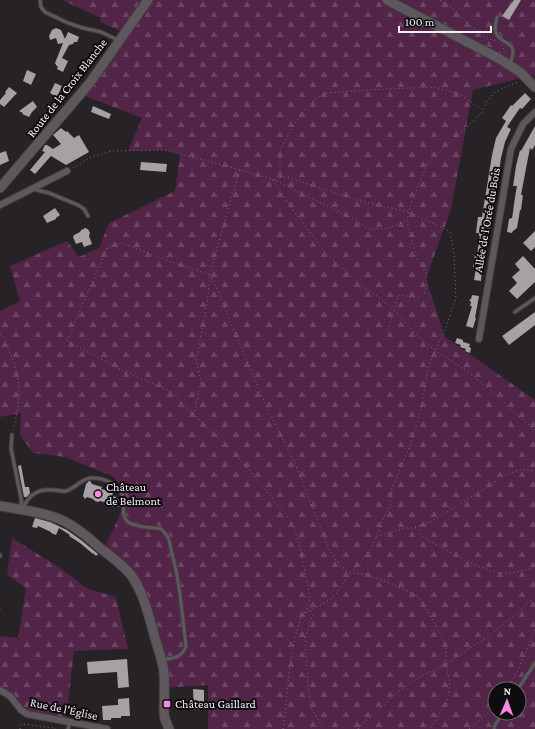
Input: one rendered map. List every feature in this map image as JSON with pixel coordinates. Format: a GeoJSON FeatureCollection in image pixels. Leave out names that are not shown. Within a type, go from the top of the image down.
{"type":"FeatureCollection","features":[{"type":"Feature","properties":{"kind":"street","name":"Route de la Croix Blanche"},"geometry":{"type":"LineString","coordinates":[[0,188],[89,84],[148,0]]}},
{"type":"Feature","properties":{"kind":"street"},"geometry":{"type":"LineString","coordinates":[[387,0],[511,62],[535,87]]}},
{"type":"Feature","properties":{"kind":"street","name":"Allée de l'Orée du Bois"},"geometry":{"type":"LineString","coordinates":[[479,339],[511,149],[523,124],[535,112]]}},
{"type":"Feature","properties":{"kind":"street"},"geometry":{"type":"LineString","coordinates":[[0,206],[67,172]]}},
{"type":"Feature","properties":{"kind":"street"},"geometry":{"type":"LineString","coordinates":[[0,506],[39,512],[60,519],[71,525],[97,545],[119,563],[130,575],[142,595],[161,660],[164,673],[164,713],[169,729]]}},
{"type":"Feature","properties":{"kind":"street","name":"Rue de l'Église"},"geometry":{"type":"LineString","coordinates":[[0,690],[10,696],[21,710],[27,714],[107,729]]}},
{"type":"Feature","properties":{"kind":"lane"},"geometry":{"type":"LineString","coordinates":[[40,0],[41,7],[45,12],[68,23],[101,32],[120,41]]}},
{"type":"Feature","properties":{"kind":"lane"},"geometry":{"type":"LineString","coordinates":[[497,17],[495,24],[496,32],[511,45],[513,50],[511,62]]}},
{"type":"Feature","properties":{"kind":"lane"},"geometry":{"type":"LineString","coordinates":[[33,189],[49,193],[78,205],[84,209],[88,216]]}},
{"type":"Feature","properties":{"kind":"lane"},"geometry":{"type":"LineString","coordinates":[[515,312],[535,298]]}},
{"type":"Feature","properties":{"kind":"lane"},"geometry":{"type":"LineString","coordinates":[[12,435],[11,448],[22,509]]}},
{"type":"Feature","properties":{"kind":"lane"},"geometry":{"type":"LineString","coordinates":[[22,509],[35,492],[44,490],[64,491],[77,486],[86,479],[102,479],[112,483],[121,492],[124,502],[124,515],[127,521],[134,524],[160,529],[168,536],[176,565],[186,646],[184,652],[180,656],[161,660]]}},
{"type":"Feature","properties":{"kind":"lane"},"geometry":{"type":"LineString","coordinates":[[523,681],[535,663]]}},
{"type":"Feature","properties":{"kind":"lane"},"geometry":{"type":"LineString","coordinates":[[68,729],[70,722]]}},
{"type":"Feature","properties":{"kind":"path"},"geometry":{"type":"LineString","coordinates":[[440,0],[452,8],[465,21],[487,38],[499,42],[511,62]]}},
{"type":"Feature","properties":{"kind":"path"},"geometry":{"type":"LineString","coordinates":[[388,330],[398,296],[403,295],[416,298],[420,297],[424,294],[427,286],[426,273],[417,258],[407,221],[410,206],[428,162],[483,111],[495,92],[526,78]]}},
{"type":"Feature","properties":{"kind":"path"},"geometry":{"type":"LineString","coordinates":[[280,178],[280,151],[287,137],[300,115],[316,98],[327,93],[434,87],[457,93],[476,104],[483,111]]}},
{"type":"Feature","properties":{"kind":"path"},"geometry":{"type":"LineString","coordinates":[[67,172],[89,158],[111,151],[165,150],[274,180],[355,220],[369,229],[385,229],[407,221]]}},
{"type":"Feature","properties":{"kind":"path"},"geometry":{"type":"LineString","coordinates":[[194,414],[201,381],[196,361],[207,304],[210,275],[240,170]]}},
{"type":"Feature","properties":{"kind":"path"},"geometry":{"type":"LineString","coordinates":[[274,180],[280,178],[290,178],[364,202],[409,212],[450,232],[454,253],[456,298],[445,330],[429,364],[421,410],[409,448],[391,491],[391,502],[372,547],[346,578],[337,593],[328,601],[305,613]]}},
{"type":"Feature","properties":{"kind":"path"},"geometry":{"type":"LineString","coordinates":[[274,180],[293,210],[325,252],[365,289],[377,296],[394,310],[418,336],[435,350],[468,372],[535,430]]}},
{"type":"Feature","properties":{"kind":"path"},"geometry":{"type":"LineString","coordinates":[[283,729],[290,664],[298,623],[305,613],[310,596],[299,543],[292,522],[240,459],[170,391],[120,369],[67,341],[107,248],[121,243],[210,275],[268,410],[294,461],[328,547],[339,565],[351,573],[364,574],[390,583],[418,596],[436,624],[446,646],[446,664],[450,685],[447,702],[430,729]]}},
{"type":"Feature","properties":{"kind":"path"},"geometry":{"type":"LineString","coordinates":[[0,334],[4,339],[15,366],[19,386],[18,412],[12,435]]}},
{"type":"Feature","properties":{"kind":"path"},"geometry":{"type":"LineString","coordinates":[[412,528],[431,522],[508,474],[522,469],[535,471]]}},
{"type":"Feature","properties":{"kind":"path"},"geometry":{"type":"LineString","coordinates":[[376,537],[405,528],[417,528],[423,537],[470,563],[497,574],[517,572],[529,569],[535,565]]}},
{"type":"Feature","properties":{"kind":"path"},"geometry":{"type":"LineString","coordinates":[[358,729],[397,692],[420,677],[446,664],[489,636],[515,615],[535,596]]}},
{"type":"Feature","properties":{"kind":"path"},"geometry":{"type":"LineString","coordinates":[[310,611],[313,613],[305,638],[309,692],[311,708],[324,729]]}},
{"type":"Feature","properties":{"kind":"path"},"geometry":{"type":"LineString","coordinates":[[512,681],[535,629]]}},
{"type":"Feature","properties":{"kind":"path"},"geometry":{"type":"LineString","coordinates":[[469,729],[487,714]]}},
{"type":"Feature","properties":{"kind":"path"},"geometry":{"type":"LineString","coordinates":[[20,729],[21,724],[55,729]]}},
{"type":"Feature","properties":{"kind":"green space"},"geometry":{"type":"Polygon","coordinates":[[[62,0],[535,0],[535,77],[533,75],[473,90],[451,209],[426,279],[445,337],[535,400],[535,729],[208,729],[208,685],[164,688],[147,611],[125,569],[106,544],[118,519],[126,496],[114,477],[65,457],[33,453],[20,435],[21,413],[0,417],[0,311],[20,301],[10,266],[67,241],[79,257],[99,248],[109,223],[175,191],[180,154],[165,150],[128,151],[142,118],[80,94],[125,33],[100,22],[101,18],[62,0]]]}},
{"type":"Feature","properties":{"kind":"green space"},"geometry":{"type":"Polygon","coordinates":[[[12,538],[62,569],[86,588],[116,597],[128,649],[74,651],[66,721],[27,714],[0,690],[0,636],[18,638],[26,588],[7,575],[12,538]]]}},
{"type":"Feature","properties":{"kind":"building"},"geometry":{"type":"Polygon","coordinates":[[[514,0],[521,0],[509,20],[502,16],[514,0]]]}},
{"type":"Feature","properties":{"kind":"building"},"geometry":{"type":"Polygon","coordinates":[[[56,28],[61,30],[65,39],[68,32],[79,37],[77,42],[69,45],[62,58],[68,61],[63,72],[57,69],[58,67],[55,63],[63,43],[58,44],[56,38],[50,40],[49,36],[52,30],[56,28]]]}},
{"type":"Feature","properties":{"kind":"building"},"geometry":{"type":"Polygon","coordinates":[[[27,70],[36,74],[31,85],[23,81],[27,70]]]}},
{"type":"Feature","properties":{"kind":"building"},"geometry":{"type":"Polygon","coordinates":[[[55,83],[62,86],[57,97],[50,93],[55,83]]]}},
{"type":"Feature","properties":{"kind":"building"},"geometry":{"type":"Polygon","coordinates":[[[9,87],[17,93],[4,107],[0,104],[0,100],[9,87]]]}},
{"type":"Feature","properties":{"kind":"building"},"geometry":{"type":"Polygon","coordinates":[[[525,93],[531,99],[522,109],[520,108],[507,127],[511,129],[505,142],[501,158],[496,193],[493,193],[491,207],[493,207],[489,234],[487,234],[484,247],[481,281],[474,280],[476,268],[473,267],[480,236],[479,233],[476,233],[478,217],[482,217],[496,138],[506,121],[502,118],[511,105],[512,106],[525,93]]]}},
{"type":"Feature","properties":{"kind":"building"},"geometry":{"type":"Polygon","coordinates":[[[33,101],[37,107],[29,117],[19,111],[33,101]]]}},
{"type":"Feature","properties":{"kind":"building"},"geometry":{"type":"Polygon","coordinates":[[[93,106],[111,114],[109,119],[91,112],[93,106]]]}},
{"type":"Feature","properties":{"kind":"building"},"geometry":{"type":"Polygon","coordinates":[[[535,126],[535,145],[532,150],[530,148],[521,195],[523,195],[517,228],[512,233],[507,232],[509,219],[512,218],[513,212],[517,186],[513,186],[520,150],[521,151],[535,126]]]}},
{"type":"Feature","properties":{"kind":"building"},"geometry":{"type":"Polygon","coordinates":[[[61,128],[66,132],[67,131],[74,138],[79,135],[89,152],[66,165],[51,156],[35,174],[30,170],[45,152],[42,151],[45,145],[53,149],[61,144],[53,135],[61,128]]]}},
{"type":"Feature","properties":{"kind":"building"},"geometry":{"type":"Polygon","coordinates":[[[6,151],[9,161],[0,165],[0,153],[6,151]]]}},
{"type":"Feature","properties":{"kind":"building"},"geometry":{"type":"Polygon","coordinates":[[[141,162],[167,164],[166,172],[140,170],[141,162]]]}},
{"type":"Feature","properties":{"kind":"building"},"geometry":{"type":"Polygon","coordinates":[[[55,208],[60,215],[56,219],[47,223],[43,216],[55,208]]]}},
{"type":"Feature","properties":{"kind":"building"},"geometry":{"type":"Polygon","coordinates":[[[84,228],[88,229],[90,233],[89,236],[92,244],[84,247],[82,242],[76,244],[73,237],[84,228]]]}},
{"type":"Feature","properties":{"kind":"building"},"geometry":{"type":"Polygon","coordinates":[[[535,231],[535,247],[531,251],[523,243],[535,231]]]}},
{"type":"Feature","properties":{"kind":"building"},"geometry":{"type":"Polygon","coordinates":[[[523,256],[535,269],[535,282],[517,299],[509,291],[517,283],[512,277],[520,270],[515,264],[523,256]]]}},
{"type":"Feature","properties":{"kind":"building"},"geometry":{"type":"Polygon","coordinates":[[[472,295],[479,296],[473,328],[466,326],[472,306],[470,306],[471,302],[469,300],[471,299],[472,295]]]}},
{"type":"Feature","properties":{"kind":"building"},"geometry":{"type":"Polygon","coordinates":[[[535,312],[535,325],[509,345],[502,336],[535,312]]]}},
{"type":"Feature","properties":{"kind":"building"},"geometry":{"type":"Polygon","coordinates":[[[457,338],[470,344],[470,353],[465,351],[466,349],[460,347],[461,345],[455,343],[457,338]]]}},
{"type":"Feature","properties":{"kind":"building"},"geometry":{"type":"Polygon","coordinates":[[[21,465],[25,487],[29,487],[30,493],[27,497],[24,497],[18,466],[21,465]]]}},
{"type":"Feature","properties":{"kind":"building","name":"Château de Belmont"},"geometry":{"type":"Polygon","coordinates":[[[89,481],[92,484],[102,487],[101,489],[113,492],[112,496],[120,500],[120,507],[110,506],[108,503],[98,502],[87,497],[85,499],[83,496],[86,484],[89,481]]]}},
{"type":"Feature","properties":{"kind":"building"},"geometry":{"type":"Polygon","coordinates":[[[35,518],[50,522],[67,530],[98,554],[96,556],[93,554],[59,528],[56,535],[38,526],[37,528],[32,527],[35,518]]]}},
{"type":"Feature","properties":{"kind":"building"},"geometry":{"type":"Polygon","coordinates":[[[127,659],[129,687],[118,688],[117,672],[88,674],[87,662],[127,659]]]}},
{"type":"Feature","properties":{"kind":"building"},"geometry":{"type":"Polygon","coordinates":[[[193,689],[204,690],[204,702],[209,702],[209,709],[194,710],[193,689]]]}},
{"type":"Feature","properties":{"kind":"building"},"geometry":{"type":"Polygon","coordinates":[[[129,698],[130,716],[121,716],[121,718],[103,720],[102,706],[118,705],[118,699],[129,698]]]}},
{"type":"Feature","properties":{"kind":"place","name":"Château de Belmont"},"geometry":{"type":"Point","coordinates":[98,494]}},
{"type":"Feature","properties":{"kind":"place","name":"Château Gaillard"},"geometry":{"type":"Point","coordinates":[167,704]}}]}
